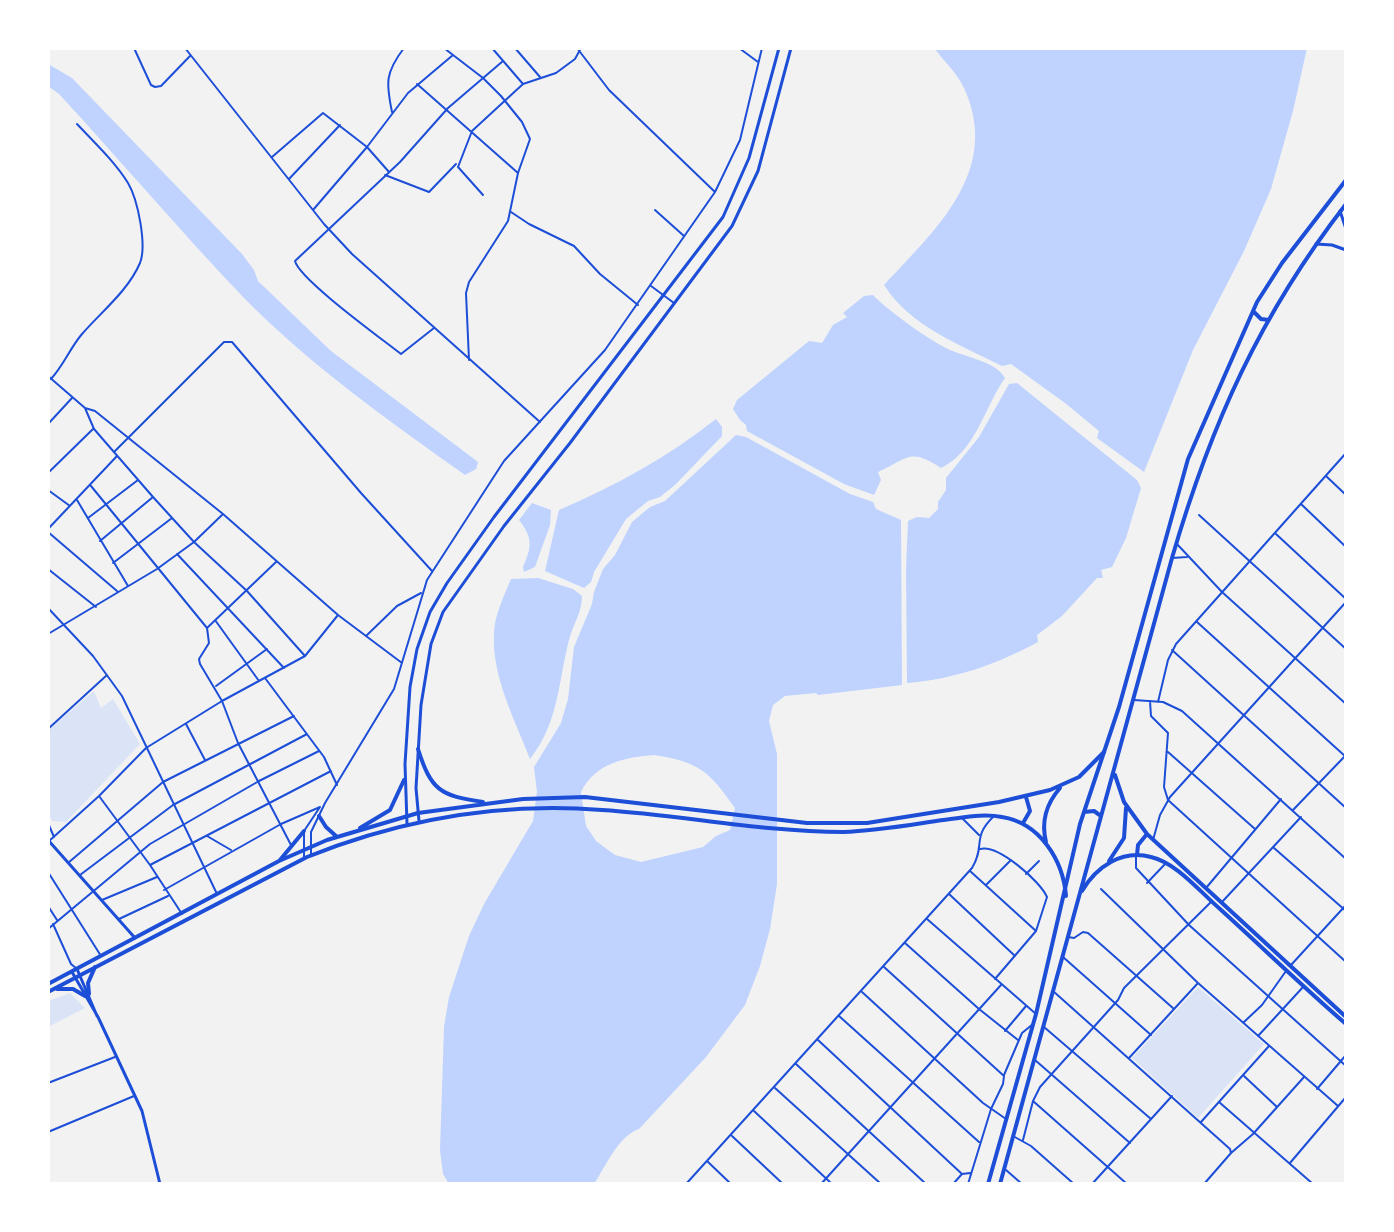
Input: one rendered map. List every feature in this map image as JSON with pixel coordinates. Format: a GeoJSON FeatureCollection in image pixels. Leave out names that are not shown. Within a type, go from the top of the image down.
{"type":"FeatureCollection","features":[{"type":"Feature","properties":{"kind":"main road"},"geometry":{"type":"LineString","coordinates":[[407,824],[404,780],[410,687],[421,636],[430,612],[447,583],[494,517],[713,233],[734,197],[755,139],[778,48]]}},
{"type":"Feature","properties":{"kind":"main road"},"geometry":{"type":"LineString","coordinates":[[419,821],[418,748],[424,676],[438,625],[450,599],[725,237],[746,198],[764,151],[791,48]]}},
{"type":"Feature","properties":{"kind":"main road"},"geometry":{"type":"LineString","coordinates":[[987,1184],[1036,1014],[1084,813],[1104,752],[1182,477],[1252,311],[1282,263],[1346,180]]}},
{"type":"Feature","properties":{"kind":"main road"},"geometry":{"type":"LineString","coordinates":[[1000,1184],[1176,543],[1198,473],[1239,374],[1316,244],[1346,204]]}},
{"type":"Feature","properties":{"kind":"main road"},"geometry":{"type":"LineString","coordinates":[[1340,211],[1346,230]]}},
{"type":"Feature","properties":{"kind":"main road"},"geometry":{"type":"LineString","coordinates":[[1316,244],[1346,250]]}},
{"type":"Feature","properties":{"kind":"main road"},"geometry":{"type":"LineString","coordinates":[[1252,311],[1261,319],[1270,320]]}},
{"type":"Feature","properties":{"kind":"main road"},"geometry":{"type":"LineString","coordinates":[[418,748],[428,778],[439,790],[457,799],[490,803]]}},
{"type":"Feature","properties":{"kind":"main road"},"geometry":{"type":"LineString","coordinates":[[48,984],[309,847],[418,813],[523,799],[585,797],[792,821],[836,824],[875,822],[1025,797],[1063,786],[1086,772],[1104,752]]}},
{"type":"Feature","properties":{"kind":"main road"},"geometry":{"type":"LineString","coordinates":[[1114,773],[1125,802],[1147,834],[1346,1017]]}},
{"type":"Feature","properties":{"kind":"main road"},"geometry":{"type":"LineString","coordinates":[[355,831],[390,810],[404,780]]}},
{"type":"Feature","properties":{"kind":"main road"},"geometry":{"type":"LineString","coordinates":[[1063,786],[1046,810],[1044,828],[1047,845],[1060,869],[1066,896]]}},
{"type":"Feature","properties":{"kind":"main road"},"geometry":{"type":"LineString","coordinates":[[1023,824],[1030,811],[1025,797]]}},
{"type":"Feature","properties":{"kind":"main road"},"geometry":{"type":"LineString","coordinates":[[1079,897],[1092,877],[1107,864],[1124,838],[1127,820],[1125,802]]}},
{"type":"Feature","properties":{"kind":"main road"},"geometry":{"type":"LineString","coordinates":[[48,992],[304,858],[419,821],[526,808],[603,810],[830,832],[871,831],[962,818],[994,816],[1023,824],[1047,845]]}},
{"type":"Feature","properties":{"kind":"main road"},"geometry":{"type":"LineString","coordinates":[[1084,813],[1094,811],[1102,816]]}},
{"type":"Feature","properties":{"kind":"main road"},"geometry":{"type":"LineString","coordinates":[[319,816],[326,827],[337,837]]}},
{"type":"Feature","properties":{"kind":"main road"},"geometry":{"type":"LineString","coordinates":[[279,861],[304,831]]}},
{"type":"Feature","properties":{"kind":"main road"},"geometry":{"type":"LineString","coordinates":[[1137,855],[1138,845],[1147,834]]}},
{"type":"Feature","properties":{"kind":"main road"},"geometry":{"type":"LineString","coordinates":[[48,841],[135,938]]}},
{"type":"Feature","properties":{"kind":"main road"},"geometry":{"type":"LineString","coordinates":[[1107,864],[1137,855],[1152,857],[1167,863],[1346,1024]]}},
{"type":"Feature","properties":{"kind":"main road"},"geometry":{"type":"LineString","coordinates":[[87,995],[88,983],[96,966]]}},
{"type":"Feature","properties":{"kind":"main road"},"geometry":{"type":"LineString","coordinates":[[74,970],[136,1096],[145,1122],[160,1184]]}},
{"type":"Feature","properties":{"kind":"main road"},"geometry":{"type":"LineString","coordinates":[[53,989],[73,989],[87,995]]}},
{"type":"Feature","properties":{"kind":"street"},"geometry":{"type":"LineString","coordinates":[[134,48],[151,85],[155,87],[161,86],[190,55]]}},
{"type":"Feature","properties":{"kind":"street"},"geometry":{"type":"LineString","coordinates":[[185,48],[329,230],[352,254],[540,422]]}},
{"type":"Feature","properties":{"kind":"street"},"geometry":{"type":"LineString","coordinates":[[392,112],[387,78],[395,59],[404,48]]}},
{"type":"Feature","properties":{"kind":"street"},"geometry":{"type":"LineString","coordinates":[[444,48],[483,78],[506,101],[522,122],[530,139],[518,173],[511,212],[504,228],[469,282],[466,293],[469,360]]}},
{"type":"Feature","properties":{"kind":"street"},"geometry":{"type":"LineString","coordinates":[[492,48],[523,84]]}},
{"type":"Feature","properties":{"kind":"street"},"geometry":{"type":"LineString","coordinates":[[515,48],[540,77]]}},
{"type":"Feature","properties":{"kind":"street"},"geometry":{"type":"LineString","coordinates":[[579,48],[616,97],[715,192]]}},
{"type":"Feature","properties":{"kind":"street"},"geometry":{"type":"LineString","coordinates":[[740,48],[758,62]]}},
{"type":"Feature","properties":{"kind":"street"},"geometry":{"type":"LineString","coordinates":[[311,855],[309,847],[311,832],[325,803],[388,702],[422,593],[432,571],[504,461],[604,350],[638,305],[715,192],[740,140],[762,48]]}},
{"type":"Feature","properties":{"kind":"street"},"geometry":{"type":"LineString","coordinates":[[385,175],[429,192],[457,163],[472,131],[523,84],[556,73],[580,52]]}},
{"type":"Feature","properties":{"kind":"street"},"geometry":{"type":"LineString","coordinates":[[313,210],[417,84],[453,55]]}},
{"type":"Feature","properties":{"kind":"street"},"geometry":{"type":"LineString","coordinates":[[434,328],[401,354],[319,288],[297,267],[295,261],[389,172],[448,108],[503,61]]}},
{"type":"Feature","properties":{"kind":"street"},"geometry":{"type":"LineString","coordinates":[[417,84],[448,108],[518,173]]}},
{"type":"Feature","properties":{"kind":"street"},"geometry":{"type":"LineString","coordinates":[[272,157],[323,113],[367,147],[389,172]]}},
{"type":"Feature","properties":{"kind":"street"},"geometry":{"type":"LineString","coordinates":[[51,379],[64,363],[78,338],[132,277],[140,262],[142,251],[139,217],[129,184],[77,124]]}},
{"type":"Feature","properties":{"kind":"street"},"geometry":{"type":"LineString","coordinates":[[289,179],[340,125]]}},
{"type":"Feature","properties":{"kind":"street"},"geometry":{"type":"LineString","coordinates":[[457,163],[459,172],[483,195]]}},
{"type":"Feature","properties":{"kind":"street"},"geometry":{"type":"LineString","coordinates":[[655,210],[684,236]]}},
{"type":"Feature","properties":{"kind":"street"},"geometry":{"type":"LineString","coordinates":[[511,212],[529,224],[574,246],[600,274],[638,305]]}},
{"type":"Feature","properties":{"kind":"street"},"geometry":{"type":"LineString","coordinates":[[651,286],[674,303]]}},
{"type":"Feature","properties":{"kind":"street"},"geometry":{"type":"LineString","coordinates":[[114,452],[224,342],[232,342],[361,493],[432,571]]}},
{"type":"Feature","properties":{"kind":"street"},"geometry":{"type":"LineString","coordinates":[[48,376],[85,408],[94,429],[153,497],[194,542],[247,591],[305,656]]}},
{"type":"Feature","properties":{"kind":"street"},"geometry":{"type":"LineString","coordinates":[[48,424],[73,397]]}},
{"type":"Feature","properties":{"kind":"street"},"geometry":{"type":"LineString","coordinates":[[85,408],[95,411],[223,514],[338,615],[402,663]]}},
{"type":"Feature","properties":{"kind":"street"},"geometry":{"type":"LineString","coordinates":[[48,473],[94,429]]}},
{"type":"Feature","properties":{"kind":"street"},"geometry":{"type":"LineString","coordinates":[[1158,702],[1172,651],[1346,453]]}},
{"type":"Feature","properties":{"kind":"street"},"geometry":{"type":"LineString","coordinates":[[117,456],[48,531],[118,591]]}},
{"type":"Feature","properties":{"kind":"street"},"geometry":{"type":"LineString","coordinates":[[1326,476],[1346,495]]}},
{"type":"Feature","properties":{"kind":"street"},"geometry":{"type":"LineString","coordinates":[[88,518],[138,480]]}},
{"type":"Feature","properties":{"kind":"street"},"geometry":{"type":"LineString","coordinates":[[91,486],[105,506],[121,522],[207,628],[209,643],[199,662],[215,687],[238,743],[291,845]]}},
{"type":"Feature","properties":{"kind":"street"},"geometry":{"type":"LineString","coordinates":[[48,490],[70,507]]}},
{"type":"Feature","properties":{"kind":"street"},"geometry":{"type":"LineString","coordinates":[[100,541],[153,497]]}},
{"type":"Feature","properties":{"kind":"street"},"geometry":{"type":"LineString","coordinates":[[77,500],[128,586]]}},
{"type":"Feature","properties":{"kind":"street"},"geometry":{"type":"LineString","coordinates":[[1300,504],[1346,547]]}},
{"type":"Feature","properties":{"kind":"street"},"geometry":{"type":"LineString","coordinates":[[48,634],[157,569],[194,542],[223,514]]}},
{"type":"Feature","properties":{"kind":"street"},"geometry":{"type":"LineString","coordinates":[[1199,515],[1346,649]]}},
{"type":"Feature","properties":{"kind":"street"},"geometry":{"type":"LineString","coordinates":[[113,563],[172,518]]}},
{"type":"Feature","properties":{"kind":"street"},"geometry":{"type":"LineString","coordinates":[[1153,840],[1167,800],[1346,601],[1275,533]]}},
{"type":"Feature","properties":{"kind":"street"},"geometry":{"type":"LineString","coordinates":[[1176,543],[1222,592],[1346,704]]}},
{"type":"Feature","properties":{"kind":"street"},"geometry":{"type":"LineString","coordinates":[[177,554],[284,669]]}},
{"type":"Feature","properties":{"kind":"street"},"geometry":{"type":"LineString","coordinates":[[1172,558],[1188,558]]}},
{"type":"Feature","properties":{"kind":"street"},"geometry":{"type":"LineString","coordinates":[[207,628],[276,562]]}},
{"type":"Feature","properties":{"kind":"street"},"geometry":{"type":"LineString","coordinates":[[48,569],[96,607]]}},
{"type":"Feature","properties":{"kind":"street"},"geometry":{"type":"LineString","coordinates":[[366,636],[397,606],[422,593]]}},
{"type":"Feature","properties":{"kind":"street"},"geometry":{"type":"LineString","coordinates":[[48,608],[66,625],[122,696],[217,894]]}},
{"type":"Feature","properties":{"kind":"street"},"geometry":{"type":"LineString","coordinates":[[48,841],[99,796],[146,748],[222,701],[305,656],[338,615]]}},
{"type":"Feature","properties":{"kind":"street"},"geometry":{"type":"LineString","coordinates":[[215,620],[259,681]]}},
{"type":"Feature","properties":{"kind":"street"},"geometry":{"type":"LineString","coordinates":[[1196,621],[1346,756],[1293,810]]}},
{"type":"Feature","properties":{"kind":"street"},"geometry":{"type":"LineString","coordinates":[[215,687],[267,650]]}},
{"type":"Feature","properties":{"kind":"street"},"geometry":{"type":"LineString","coordinates":[[1172,651],[1346,808]]}},
{"type":"Feature","properties":{"kind":"street"},"geometry":{"type":"LineString","coordinates":[[48,729],[107,675]]}},
{"type":"Feature","properties":{"kind":"street"},"geometry":{"type":"LineString","coordinates":[[265,678],[319,751],[337,784]]}},
{"type":"Feature","properties":{"kind":"street"},"geometry":{"type":"LineString","coordinates":[[1134,700],[1158,702],[1179,709],[1346,859]]}},
{"type":"Feature","properties":{"kind":"street"},"geometry":{"type":"LineString","coordinates":[[1150,701],[1150,716],[1167,729],[1168,752],[1164,786],[1167,800],[1346,962]]}},
{"type":"Feature","properties":{"kind":"street"},"geometry":{"type":"LineString","coordinates":[[68,863],[164,782],[294,716]]}},
{"type":"Feature","properties":{"kind":"street"},"geometry":{"type":"LineString","coordinates":[[186,724],[205,760]]}},
{"type":"Feature","properties":{"kind":"street"},"geometry":{"type":"LineString","coordinates":[[80,875],[173,805],[307,734]]}},
{"type":"Feature","properties":{"kind":"street"},"geometry":{"type":"LineString","coordinates":[[48,929],[71,907],[140,851],[182,824],[319,751]]}},
{"type":"Feature","properties":{"kind":"street"},"geometry":{"type":"LineString","coordinates":[[1168,752],[1255,829]]}},
{"type":"Feature","properties":{"kind":"street"},"geometry":{"type":"LineString","coordinates":[[150,865],[331,771]]}},
{"type":"Feature","properties":{"kind":"street"},"geometry":{"type":"LineString","coordinates":[[99,796],[150,865],[164,890],[182,914]]}},
{"type":"Feature","properties":{"kind":"street"},"geometry":{"type":"LineString","coordinates":[[1206,888],[1281,799]]}},
{"type":"Feature","properties":{"kind":"street"},"geometry":{"type":"LineString","coordinates":[[164,890],[232,850],[325,803]]}},
{"type":"Feature","properties":{"kind":"street"},"geometry":{"type":"LineString","coordinates":[[304,858],[304,831],[320,807]]}},
{"type":"Feature","properties":{"kind":"street"},"geometry":{"type":"LineString","coordinates":[[686,1184],[732,1136],[970,871],[979,850],[979,835],[994,816]]}},
{"type":"Feature","properties":{"kind":"street"},"geometry":{"type":"LineString","coordinates":[[1222,902],[1301,817]]}},
{"type":"Feature","properties":{"kind":"street"},"geometry":{"type":"LineString","coordinates":[[962,818],[979,835]]}},
{"type":"Feature","properties":{"kind":"street"},"geometry":{"type":"LineString","coordinates":[[48,823],[55,837]]}},
{"type":"Feature","properties":{"kind":"street"},"geometry":{"type":"LineString","coordinates":[[207,836],[232,850]]}},
{"type":"Feature","properties":{"kind":"street"},"geometry":{"type":"LineString","coordinates":[[1274,847],[1344,910]]}},
{"type":"Feature","properties":{"kind":"street"},"geometry":{"type":"LineString","coordinates":[[979,850],[993,849],[1011,860],[1047,897],[1036,931],[995,979]]}},
{"type":"Feature","properties":{"kind":"street"},"geometry":{"type":"LineString","coordinates":[[1137,855],[1136,868],[1189,925],[1346,1066]]}},
{"type":"Feature","properties":{"kind":"street"},"geometry":{"type":"LineString","coordinates":[[986,885],[1011,860]]}},
{"type":"Feature","properties":{"kind":"street"},"geometry":{"type":"LineString","coordinates":[[1026,874],[1039,861]]}},
{"type":"Feature","properties":{"kind":"street"},"geometry":{"type":"LineString","coordinates":[[1147,882],[1167,863]]}},
{"type":"Feature","properties":{"kind":"street"},"geometry":{"type":"LineString","coordinates":[[970,871],[1036,931]]}},
{"type":"Feature","properties":{"kind":"street"},"geometry":{"type":"LineString","coordinates":[[48,872],[101,956]]}},
{"type":"Feature","properties":{"kind":"street"},"geometry":{"type":"LineString","coordinates":[[102,900],[157,877]]}},
{"type":"Feature","properties":{"kind":"street"},"geometry":{"type":"LineString","coordinates":[[1101,889],[1198,983],[1338,1106]]}},
{"type":"Feature","properties":{"kind":"street"},"geometry":{"type":"LineString","coordinates":[[949,894],[1015,956]]}},
{"type":"Feature","properties":{"kind":"street"},"geometry":{"type":"LineString","coordinates":[[119,919],[168,896]]}},
{"type":"Feature","properties":{"kind":"street"},"geometry":{"type":"LineString","coordinates":[[1023,1140],[1033,1101],[1052,1074],[1115,1003],[1124,988],[1212,902]]}},
{"type":"Feature","properties":{"kind":"street"},"geometry":{"type":"LineString","coordinates":[[1244,1023],[1262,1005],[1287,970],[1344,910],[1346,905]]}},
{"type":"Feature","properties":{"kind":"street"},"geometry":{"type":"LineString","coordinates":[[48,906],[57,920]]}},
{"type":"Feature","properties":{"kind":"street"},"geometry":{"type":"LineString","coordinates":[[927,920],[1036,1014]]}},
{"type":"Feature","properties":{"kind":"street"},"geometry":{"type":"LineString","coordinates":[[53,924],[74,970]]}},
{"type":"Feature","properties":{"kind":"street"},"geometry":{"type":"LineString","coordinates":[[1068,937],[1088,933],[1174,1009]]}},
{"type":"Feature","properties":{"kind":"street"},"geometry":{"type":"LineString","coordinates":[[905,943],[979,1009],[1018,1040]]}},
{"type":"Feature","properties":{"kind":"street"},"geometry":{"type":"LineString","coordinates":[[1063,957],[1151,1035]]}},
{"type":"Feature","properties":{"kind":"street"},"geometry":{"type":"LineString","coordinates":[[884,967],[1004,1076]]}},
{"type":"Feature","properties":{"kind":"street"},"geometry":{"type":"LineString","coordinates":[[1129,1058],[1198,983]]}},
{"type":"Feature","properties":{"kind":"street"},"geometry":{"type":"LineString","coordinates":[[820,1184],[1001,985]]}},
{"type":"Feature","properties":{"kind":"street"},"geometry":{"type":"LineString","coordinates":[[1258,1036],[1304,986]]}},
{"type":"Feature","properties":{"kind":"street"},"geometry":{"type":"LineString","coordinates":[[1053,991],[1202,1122],[1230,1149],[1231,1153]]}},
{"type":"Feature","properties":{"kind":"street"},"geometry":{"type":"LineString","coordinates":[[862,992],[991,1109],[1006,1119]]}},
{"type":"Feature","properties":{"kind":"street"},"geometry":{"type":"LineString","coordinates":[[1005,1031],[1026,1006]]}},
{"type":"Feature","properties":{"kind":"street"},"geometry":{"type":"LineString","coordinates":[[839,1016],[980,1142]]}},
{"type":"Feature","properties":{"kind":"street"},"geometry":{"type":"LineString","coordinates":[[968,1184],[991,1109],[1003,1084],[1018,1040],[1027,1027],[1033,1024]]}},
{"type":"Feature","properties":{"kind":"street"},"geometry":{"type":"LineString","coordinates":[[1043,1026],[1151,1119]]}},
{"type":"Feature","properties":{"kind":"street"},"geometry":{"type":"LineString","coordinates":[[818,1040],[962,1174]]}},
{"type":"Feature","properties":{"kind":"street"},"geometry":{"type":"LineString","coordinates":[[1202,1122],[1269,1046]]}},
{"type":"Feature","properties":{"kind":"street"},"geometry":{"type":"LineString","coordinates":[[1317,1089],[1346,1055]]}},
{"type":"Feature","properties":{"kind":"street"},"geometry":{"type":"LineString","coordinates":[[48,1083],[117,1056]]}},
{"type":"Feature","properties":{"kind":"street"},"geometry":{"type":"LineString","coordinates":[[1034,1059],[1130,1143]]}},
{"type":"Feature","properties":{"kind":"street"},"geometry":{"type":"LineString","coordinates":[[796,1064],[926,1184]]}},
{"type":"Feature","properties":{"kind":"street"},"geometry":{"type":"LineString","coordinates":[[1243,1075],[1277,1107]]}},
{"type":"Feature","properties":{"kind":"street"},"geometry":{"type":"LineString","coordinates":[[1204,1184],[1304,1077]]}},
{"type":"Feature","properties":{"kind":"street"},"geometry":{"type":"LineString","coordinates":[[775,1088],[881,1184]]}},
{"type":"Feature","properties":{"kind":"street"},"geometry":{"type":"LineString","coordinates":[[48,1132],[136,1096]]}},
{"type":"Feature","properties":{"kind":"street"},"geometry":{"type":"LineString","coordinates":[[1092,1184],[1172,1096]]}},
{"type":"Feature","properties":{"kind":"street"},"geometry":{"type":"LineString","coordinates":[[1290,1164],[1346,1097]]}},
{"type":"Feature","properties":{"kind":"street"},"geometry":{"type":"LineString","coordinates":[[1033,1101],[1127,1184]]}},
{"type":"Feature","properties":{"kind":"street"},"geometry":{"type":"LineString","coordinates":[[1219,1102],[1313,1184]]}},
{"type":"Feature","properties":{"kind":"street"},"geometry":{"type":"LineString","coordinates":[[754,1111],[832,1184]]}},
{"type":"Feature","properties":{"kind":"street"},"geometry":{"type":"LineString","coordinates":[[732,1136],[783,1184]]}},
{"type":"Feature","properties":{"kind":"street"},"geometry":{"type":"LineString","coordinates":[[1013,1136],[1023,1140],[1074,1184]]}},
{"type":"Feature","properties":{"kind":"street"},"geometry":{"type":"LineString","coordinates":[[707,1161],[731,1184]]}},
{"type":"Feature","properties":{"kind":"street"},"geometry":{"type":"LineString","coordinates":[[1004,1169],[1022,1184]]}},
{"type":"Feature","properties":{"kind":"street"},"geometry":{"type":"LineString","coordinates":[[953,1184],[962,1174],[970,1173]]}},
{"type":"Feature","properties":{"kind":"shaded area"},"geometry":{"type":"Polygon","coordinates":[[[94,691],[101,708],[113,699],[140,744],[66,822],[52,821],[48,813],[48,730],[94,691]]]}},
{"type":"Feature","properties":{"kind":"shaded area"},"geometry":{"type":"Polygon","coordinates":[[[1198,987],[1264,1044],[1198,1118],[1132,1058],[1198,987]]]}},
{"type":"Feature","properties":{"kind":"shaded area"},"geometry":{"type":"Polygon","coordinates":[[[70,993],[85,1008],[48,1027],[48,1001],[70,993]]]}},
{"type":"Feature","properties":{"kind":"water"},"geometry":{"type":"Polygon","coordinates":[[[934,48],[1307,48],[1293,111],[1271,189],[1244,251],[1193,350],[1144,472],[1097,438],[1099,431],[1065,403],[1011,364],[1002,366],[937,333],[908,312],[884,285],[942,220],[969,172],[975,146],[974,118],[964,88],[934,48]]]}},
{"type":"Feature","properties":{"kind":"water"},"geometry":{"type":"Polygon","coordinates":[[[48,64],[72,78],[242,254],[254,270],[258,281],[331,351],[478,462],[476,469],[465,475],[351,392],[270,323],[221,274],[59,94],[48,86],[48,64]]]}},
{"type":"Feature","properties":{"kind":"water"},"geometry":{"type":"Polygon","coordinates":[[[873,295],[930,339],[948,349],[995,367],[1005,378],[971,440],[953,460],[941,468],[922,458],[903,459],[878,472],[881,480],[874,495],[844,484],[747,431],[746,425],[733,409],[737,400],[809,341],[822,343],[833,325],[847,317],[843,313],[864,296],[873,295]]]}},
{"type":"Feature","properties":{"kind":"water"},"geometry":{"type":"Polygon","coordinates":[[[1017,383],[1137,480],[1141,488],[1126,538],[1112,567],[1101,570],[1103,578],[1097,578],[1062,616],[1037,635],[1038,642],[1006,658],[974,670],[907,683],[908,521],[917,517],[929,518],[938,509],[938,502],[946,490],[946,478],[979,437],[1009,384],[1017,383]]]}},
{"type":"Feature","properties":{"kind":"water"},"geometry":{"type":"Polygon","coordinates":[[[716,419],[722,427],[722,436],[676,484],[660,497],[648,501],[626,519],[594,572],[591,582],[584,588],[545,571],[559,510],[641,470],[716,419]]]}},
{"type":"Feature","properties":{"kind":"water"},"geometry":{"type":"Polygon","coordinates":[[[736,435],[746,437],[850,494],[873,502],[876,509],[901,520],[902,685],[818,695],[816,693],[785,696],[773,705],[769,721],[777,754],[777,884],[770,929],[760,966],[745,1005],[706,1057],[639,1129],[625,1138],[594,1184],[449,1184],[443,1174],[440,1150],[444,1027],[449,997],[469,936],[484,904],[533,821],[537,792],[534,767],[561,723],[568,699],[574,647],[592,604],[603,569],[615,555],[632,522],[650,507],[665,501],[736,435]],[[654,755],[612,763],[594,774],[581,792],[586,826],[596,841],[615,855],[641,862],[703,847],[716,836],[730,830],[735,808],[718,785],[693,765],[654,755]]]}},
{"type":"Feature","properties":{"kind":"water"},"geometry":{"type":"Polygon","coordinates":[[[532,503],[551,510],[550,525],[535,567],[524,572],[523,567],[530,543],[527,532],[519,520],[532,503]]]}},
{"type":"Feature","properties":{"kind":"water"},"geometry":{"type":"Polygon","coordinates":[[[538,578],[573,589],[582,596],[581,608],[569,640],[552,716],[540,745],[530,759],[500,681],[494,648],[494,632],[498,612],[511,579],[538,578]]]}}]}
